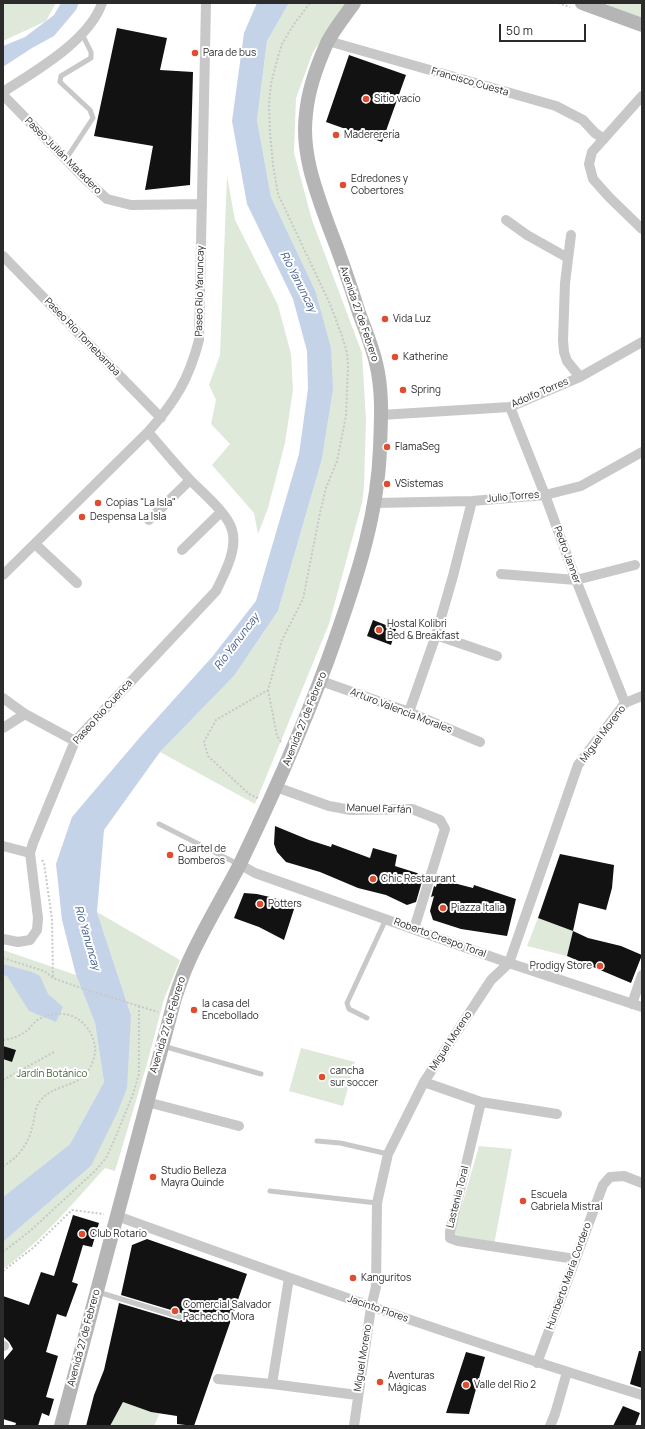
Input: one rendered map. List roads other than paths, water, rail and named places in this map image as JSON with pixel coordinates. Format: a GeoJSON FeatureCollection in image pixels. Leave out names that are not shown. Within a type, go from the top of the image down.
{"type":"FeatureCollection","features":[{"type":"Feature","properties":{"kind":"street"},"geometry":{"type":"LineString","coordinates":[[3,94],[64,51],[89,25],[102,3]]}},
{"type":"Feature","properties":{"kind":"street","name":"Paseo Río Yanuncay"},"geometry":{"type":"LineString","coordinates":[[3,575],[161,418],[186,380],[194,362],[199,340],[206,3]]}},
{"type":"Feature","properties":{"kind":"street","name":"Avenida 27 de Febrero"},"geometry":{"type":"LineString","coordinates":[[61,1426],[174,998],[188,962],[239,864],[276,787],[321,681],[360,564],[375,503],[379,470],[381,415],[380,389],[376,362],[349,282],[317,197],[306,151],[305,116],[308,99],[328,41],[354,3]]}},
{"type":"Feature","properties":{"kind":"street"},"geometry":{"type":"LineString","coordinates":[[582,3],[642,25]]}},
{"type":"Feature","properties":{"kind":"street","name":"Francisco Cuesta"},"geometry":{"type":"LineString","coordinates":[[328,41],[556,106],[583,120],[595,134],[604,139]]}},
{"type":"Feature","properties":{"kind":"street","name":"Paseo Julián Matadero"},"geometry":{"type":"LineString","coordinates":[[3,94],[107,199],[131,205],[202,204]]}},
{"type":"Feature","properties":{"kind":"street"},"geometry":{"type":"LineString","coordinates":[[642,96],[592,152],[589,164],[593,179],[642,229]]}},
{"type":"Feature","properties":{"kind":"street"},"geometry":{"type":"LineString","coordinates":[[506,220],[527,235],[568,258]]}},
{"type":"Feature","properties":{"kind":"street"},"geometry":{"type":"LineString","coordinates":[[571,235],[565,283],[563,340],[564,352],[567,361],[580,377]]}},
{"type":"Feature","properties":{"kind":"street","name":"Paseo Río Tomebamba"},"geometry":{"type":"LineString","coordinates":[[3,256],[161,418]]}},
{"type":"Feature","properties":{"kind":"street","name":"Adolfo Torres"},"geometry":{"type":"LineString","coordinates":[[381,415],[510,407],[580,377],[642,342]]}},
{"type":"Feature","properties":{"kind":"street","name":"Pedro Janner"},"geometry":{"type":"LineString","coordinates":[[510,407],[546,495],[576,580],[624,703]]}},
{"type":"Feature","properties":{"kind":"street"},"geometry":{"type":"LineString","coordinates":[[148,432],[190,480],[221,512],[182,550]]}},
{"type":"Feature","properties":{"kind":"street","name":"Julio Torres"},"geometry":{"type":"LineString","coordinates":[[375,503],[472,501],[546,495],[581,486],[642,452]]}},
{"type":"Feature","properties":{"kind":"street"},"geometry":{"type":"LineString","coordinates":[[149,520],[190,480]]}},
{"type":"Feature","properties":{"kind":"street"},"geometry":{"type":"LineString","coordinates":[[409,712],[436,635],[472,501]]}},
{"type":"Feature","properties":{"kind":"street","name":"Paseo Río Cuenca"},"geometry":{"type":"LineString","coordinates":[[3,939],[18,942],[30,940],[37,930],[38,918],[30,853],[75,741],[216,591],[226,571],[233,546],[233,530],[227,518],[221,512]]}},
{"type":"Feature","properties":{"kind":"street"},"geometry":{"type":"LineString","coordinates":[[35,544],[77,583]]}},
{"type":"Feature","properties":{"kind":"street"},"geometry":{"type":"LineString","coordinates":[[501,574],[576,580],[635,565]]}},
{"type":"Feature","properties":{"kind":"street"},"geometry":{"type":"LineString","coordinates":[[436,635],[497,656]]}},
{"type":"Feature","properties":{"kind":"street","name":"Arturo Valencia Morales"},"geometry":{"type":"LineString","coordinates":[[321,681],[409,712],[480,742]]}},
{"type":"Feature","properties":{"kind":"street","name":"Miguel Moreno"},"geometry":{"type":"LineString","coordinates":[[354,1426],[357,1395],[371,1307],[376,1287],[377,1203],[388,1154],[424,1082],[491,980],[509,963],[578,765],[624,703],[642,696]]}},
{"type":"Feature","properties":{"kind":"street"},"geometry":{"type":"LineString","coordinates":[[3,698],[25,714],[75,741]]}},
{"type":"Feature","properties":{"kind":"street"},"geometry":{"type":"LineString","coordinates":[[3,728],[25,714]]}},
{"type":"Feature","properties":{"kind":"street","name":"Manuel Farfán"},"geometry":{"type":"LineString","coordinates":[[276,787],[329,806],[351,810],[412,809],[440,820],[445,829],[414,928]]}},
{"type":"Feature","properties":{"kind":"street"},"geometry":{"type":"LineString","coordinates":[[3,846],[30,853]]}},
{"type":"Feature","properties":{"kind":"street","name":"Roberto Crespo Toral"},"geometry":{"type":"LineString","coordinates":[[239,864],[255,873],[414,928],[509,963],[642,1007]]}},
{"type":"Feature","properties":{"kind":"street"},"geometry":{"type":"LineString","coordinates":[[632,1004],[642,975]]}},
{"type":"Feature","properties":{"kind":"street"},"geometry":{"type":"LineString","coordinates":[[424,1082],[481,1102],[557,1114]]}},
{"type":"Feature","properties":{"kind":"street"},"geometry":{"type":"LineString","coordinates":[[146,1102],[239,1126]]}},
{"type":"Feature","properties":{"kind":"street","name":"Lastenia Toral"},"geometry":{"type":"LineString","coordinates":[[481,1102],[450,1232],[450,1238],[458,1241],[575,1259]]}},
{"type":"Feature","properties":{"kind":"street","name":"Humberto María Cordero"},"geometry":{"type":"LineString","coordinates":[[537,1363],[603,1185],[610,1177],[624,1176],[642,1182]]}},
{"type":"Feature","properties":{"kind":"street","name":"Jacinto Flores"},"geometry":{"type":"LineString","coordinates":[[117,1216],[371,1307],[537,1363],[642,1395]]}},
{"type":"Feature","properties":{"kind":"street"},"geometry":{"type":"LineString","coordinates":[[272,1384],[289,1278]]}},
{"type":"Feature","properties":{"kind":"street"},"geometry":{"type":"LineString","coordinates":[[550,1426],[567,1372]]}},
{"type":"Feature","properties":{"kind":"street"},"geometry":{"type":"LineString","coordinates":[[218,1379],[272,1384],[357,1395]]}},
{"type":"Feature","properties":{"kind":"lane"},"geometry":{"type":"LineString","coordinates":[[66,159],[93,118],[90,110],[60,82],[61,76],[91,58],[91,52],[81,33]]}},
{"type":"Feature","properties":{"kind":"lane"},"geometry":{"type":"LineString","coordinates":[[159,824],[239,864]]}},
{"type":"Feature","properties":{"kind":"lane"},"geometry":{"type":"LineString","coordinates":[[367,1018],[349,1009],[347,1003],[386,919]]}},
{"type":"Feature","properties":{"kind":"lane"},"geometry":{"type":"LineString","coordinates":[[161,1045],[261,1074]]}},
{"type":"Feature","properties":{"kind":"lane"},"geometry":{"type":"LineString","coordinates":[[317,1141],[340,1143],[388,1154]]}},
{"type":"Feature","properties":{"kind":"lane"},"geometry":{"type":"LineString","coordinates":[[270,1191],[377,1203]]}},
{"type":"Feature","properties":{"kind":"lane"},"geometry":{"type":"LineString","coordinates":[[97,1291],[180,1317]]}},
{"type":"Feature","properties":{"kind":"water"},"geometry":{"type":"Polygon","coordinates":[[[61,3],[79,3],[76,10],[54,36],[3,67],[3,46],[25,37],[54,15],[61,3]]]}},
{"type":"Feature","properties":{"kind":"water","name":"Río Yanuncay"},"geometry":{"type":"Polygon","coordinates":[[[257,3],[289,3],[267,41],[257,120],[271,197],[315,290],[331,348],[333,390],[322,459],[278,611],[234,676],[160,752],[104,830],[97,912],[131,1015],[127,1088],[118,1111],[91,1166],[3,1242],[3,1197],[70,1144],[104,1082],[95,1023],[76,975],[62,920],[56,864],[72,817],[141,736],[212,657],[256,601],[299,454],[308,389],[307,351],[293,299],[247,204],[232,121],[244,33],[257,3]]]}},
{"type":"Feature","properties":{"kind":"water"},"geometry":{"type":"Polygon","coordinates":[[[3,964],[32,972],[40,976],[48,994],[63,1007],[56,1022],[29,1011],[7,976],[3,975],[3,964]]]}},
{"type":"Feature","properties":{"kind":"place","name":"Para de bus"},"geometry":{"type":"Point","coordinates":[195,53]}},
{"type":"Feature","properties":{"kind":"place","name":"Sitio vacío"},"geometry":{"type":"Point","coordinates":[366,99]}},
{"type":"Feature","properties":{"kind":"place","name":"Madererería"},"geometry":{"type":"Point","coordinates":[336,135]}},
{"type":"Feature","properties":{"kind":"place","name":"Edredones y Cobertores"},"geometry":{"type":"Point","coordinates":[343,185]}},
{"type":"Feature","properties":{"kind":"place","name":"Vida Luz"},"geometry":{"type":"Point","coordinates":[385,319]}},
{"type":"Feature","properties":{"kind":"place","name":"Katherine"},"geometry":{"type":"Point","coordinates":[395,357]}},
{"type":"Feature","properties":{"kind":"place","name":"Spring"},"geometry":{"type":"Point","coordinates":[403,390]}},
{"type":"Feature","properties":{"kind":"place","name":"FlamaSeg"},"geometry":{"type":"Point","coordinates":[387,447]}},
{"type":"Feature","properties":{"kind":"place","name":"VSistemas"},"geometry":{"type":"Point","coordinates":[387,484]}},
{"type":"Feature","properties":{"kind":"place","name":"Copias \"La Isla\""},"geometry":{"type":"Point","coordinates":[98,503]}},
{"type":"Feature","properties":{"kind":"place","name":"Despensa La Isla"},"geometry":{"type":"Point","coordinates":[82,517]}},
{"type":"Feature","properties":{"kind":"place","name":"Hostal Kolibri Bed & Breakfast"},"geometry":{"type":"Point","coordinates":[379,630]}},
{"type":"Feature","properties":{"kind":"place","name":"Cuartel de Bomberos"},"geometry":{"type":"Point","coordinates":[170,855]}},
{"type":"Feature","properties":{"kind":"place","name":"Chic Restaurant"},"geometry":{"type":"Point","coordinates":[373,879]}},
{"type":"Feature","properties":{"kind":"place","name":"Potters"},"geometry":{"type":"Point","coordinates":[260,904]}},
{"type":"Feature","properties":{"kind":"place","name":"Piazza Italia"},"geometry":{"type":"Point","coordinates":[443,908]}},
{"type":"Feature","properties":{"kind":"place","name":"Prodigy Store"},"geometry":{"type":"Point","coordinates":[600,966]}},
{"type":"Feature","properties":{"kind":"place","name":"la casa del Encebollado"},"geometry":{"type":"Point","coordinates":[194,1010]}},
{"type":"Feature","properties":{"kind":"place","name":"cancha sur soccer"},"geometry":{"type":"Point","coordinates":[322,1077]}},
{"type":"Feature","properties":{"kind":"place","name":"Studio Belleza Mayra Quinde"},"geometry":{"type":"Point","coordinates":[153,1177]}},
{"type":"Feature","properties":{"kind":"place","name":"Escuela Gabriela Mistral"},"geometry":{"type":"Point","coordinates":[523,1201]}},
{"type":"Feature","properties":{"kind":"place","name":"Club Rotario"},"geometry":{"type":"Point","coordinates":[82,1234]}},
{"type":"Feature","properties":{"kind":"place","name":"Kanguritos"},"geometry":{"type":"Point","coordinates":[353,1278]}},
{"type":"Feature","properties":{"kind":"place","name":"Comercial Salvador Pachecho Mora"},"geometry":{"type":"Point","coordinates":[175,1311]}},
{"type":"Feature","properties":{"kind":"place","name":"Aventuras Mágicas"},"geometry":{"type":"Point","coordinates":[380,1382]}},
{"type":"Feature","properties":{"kind":"place","name":"Valle del Rio 2"},"geometry":{"type":"Point","coordinates":[466,1385]}},
{"type":"Feature","properties":{"kind":"park label","name":"Jardín Botánico"},"geometry":{"type":"Point","coordinates":[52,1074]}}]}
